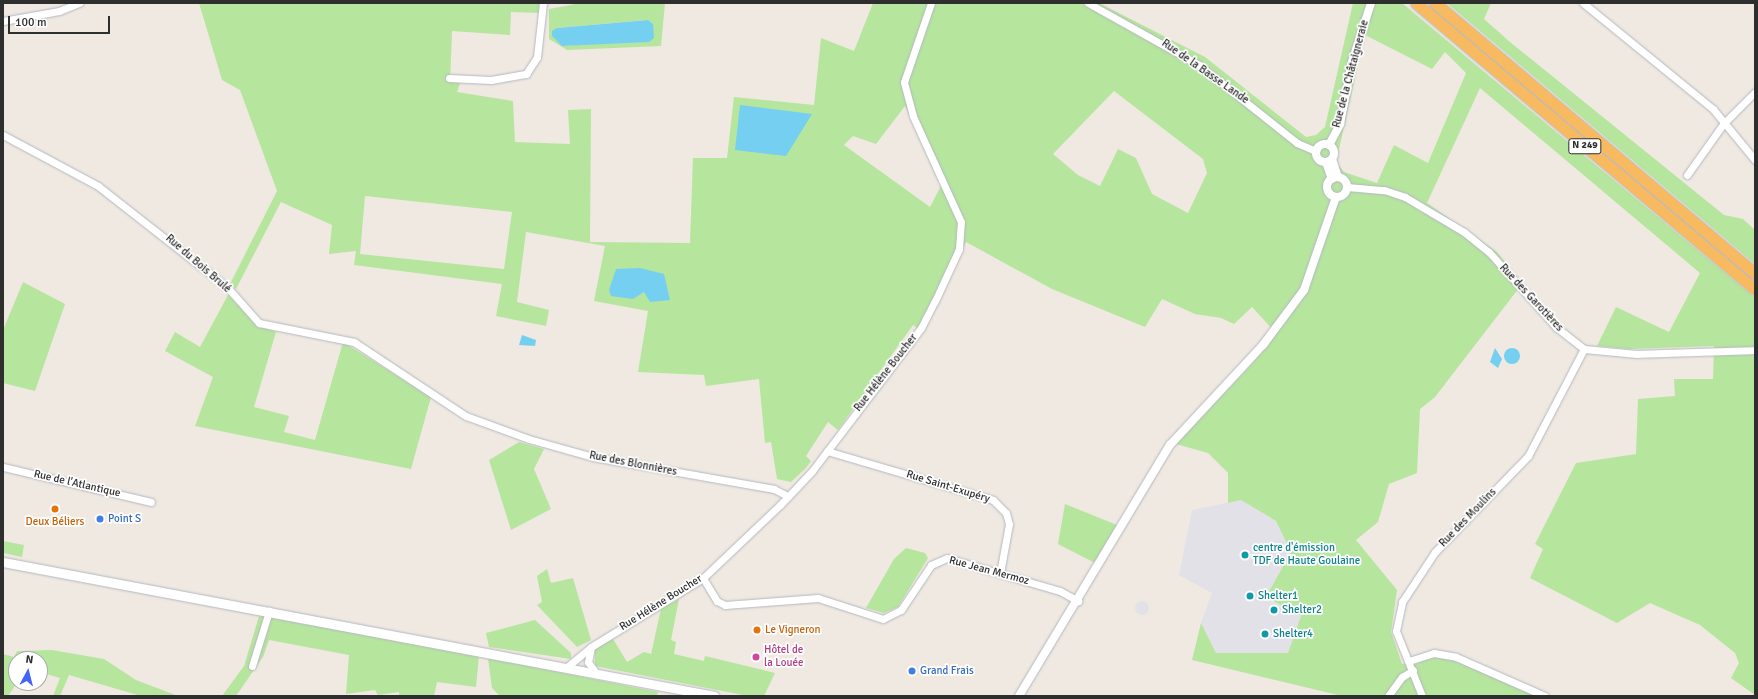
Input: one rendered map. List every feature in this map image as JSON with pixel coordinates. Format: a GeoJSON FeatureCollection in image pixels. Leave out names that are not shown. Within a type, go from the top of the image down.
{"type":"FeatureCollection","features":[{"type":"Feature","properties":{"kind":"highway","name":"N 249"},"geometry":{"type":"LineString","coordinates":[[1416,3],[1755,289]]}},
{"type":"Feature","properties":{"kind":"highway","name":"N 249"},"geometry":{"type":"LineString","coordinates":[[1435,3],[1755,273]]}},
{"type":"Feature","properties":{"kind":"main road"},"geometry":{"type":"LineString","coordinates":[[3,562],[269,610],[716,696]]}},
{"type":"Feature","properties":{"kind":"street"},"geometry":{"type":"LineString","coordinates":[[3,21],[59,11],[79,3]]}},
{"type":"Feature","properties":{"kind":"street"},"geometry":{"type":"LineString","coordinates":[[450,78],[492,80],[526,74],[537,56],[543,3]]}},
{"type":"Feature","properties":{"kind":"street","name":"Rue Hélène Boucher"},"geometry":{"type":"LineString","coordinates":[[566,667],[590,647],[703,578],[788,496],[827,451],[921,328],[959,249],[962,236],[957,210],[906,96],[906,69],[931,3]]}},
{"type":"Feature","properties":{"kind":"street","name":"Rue de la Basse Lande"},"geometry":{"type":"LineString","coordinates":[[1088,3],[1199,65],[1297,143],[1316,151]]}},
{"type":"Feature","properties":{"kind":"street","name":"Rue de la Châtaigneraie"},"geometry":{"type":"LineString","coordinates":[[1329,145],[1340,124],[1352,62],[1371,3]]}},
{"type":"Feature","properties":{"kind":"street"},"geometry":{"type":"LineString","coordinates":[[1584,3],[1713,109],[1755,160]]}},
{"type":"Feature","properties":{"kind":"street"},"geometry":{"type":"LineString","coordinates":[[1687,175],[1724,123],[1755,92]]}},
{"type":"Feature","properties":{"kind":"street","name":"Rue du Bois Brulé"},"geometry":{"type":"LineString","coordinates":[[3,135],[98,186],[228,288],[260,323],[354,342],[442,401],[480,421]]}},
{"type":"Feature","properties":{"kind":"street"},"geometry":{"type":"LineString","coordinates":[[1329,160],[1318,159],[1316,151],[1321,145],[1329,145],[1334,151],[1329,160],[1335,178],[1348,187],[1343,195],[1336,197]]}},
{"type":"Feature","properties":{"kind":"street"},"geometry":{"type":"LineString","coordinates":[[1335,178],[1328,191],[1336,197]]}},
{"type":"Feature","properties":{"kind":"street","name":"Rue des Garotières"},"geometry":{"type":"LineString","coordinates":[[1348,187],[1384,190],[1405,197],[1464,232],[1489,252],[1556,327],[1584,348]]}},
{"type":"Feature","properties":{"kind":"street"},"geometry":{"type":"LineString","coordinates":[[1019,696],[1078,601],[1175,437],[1263,345],[1304,290],[1336,197]]}},
{"type":"Feature","properties":{"kind":"street"},"geometry":{"type":"LineString","coordinates":[[1584,348],[1638,354],[1755,350]]}},
{"type":"Feature","properties":{"kind":"street","name":"Rue des Moulins"},"geometry":{"type":"LineString","coordinates":[[1422,696],[1396,631],[1398,613],[1409,589],[1435,552],[1528,456],[1584,348]]}},
{"type":"Feature","properties":{"kind":"street","name":"Rue des Blonnières"},"geometry":{"type":"LineString","coordinates":[[480,421],[593,457],[774,489],[788,496]]}},
{"type":"Feature","properties":{"kind":"street","name":"Rue Saint-Exupéry"},"geometry":{"type":"LineString","coordinates":[[827,451],[993,500],[1006,513],[1009,524],[1000,572]]}},
{"type":"Feature","properties":{"kind":"street","name":"Rue de l'Atlantique"},"geometry":{"type":"LineString","coordinates":[[3,467],[151,502]]}},
{"type":"Feature","properties":{"kind":"street","name":"Rue Jean Mermoz"},"geometry":{"type":"LineString","coordinates":[[703,578],[718,601],[726,605],[818,598],[883,619],[901,610],[936,561],[947,558],[1000,572],[1060,591],[1078,601]]}},
{"type":"Feature","properties":{"kind":"street"},"geometry":{"type":"LineString","coordinates":[[252,666],[269,610]]}},
{"type":"Feature","properties":{"kind":"street"},"geometry":{"type":"LineString","coordinates":[[590,647],[588,662],[596,673]]}},
{"type":"Feature","properties":{"kind":"street"},"geometry":{"type":"LineString","coordinates":[[1409,661],[1434,653],[1456,657],[1545,696]]}},
{"type":"Feature","properties":{"kind":"street"},"geometry":{"type":"LineString","coordinates":[[1388,696],[1412,670]]}},
{"type":"Feature","properties":{"kind":"shaded area"},"geometry":{"type":"Polygon","coordinates":[[[1241,500],[1276,521],[1291,552],[1266,597],[1301,616],[1288,653],[1216,653],[1201,623],[1212,593],[1179,575],[1192,510],[1241,500]]]}},
{"type":"Feature","properties":{"kind":"shaded area"},"geometry":{"type":"Polygon","coordinates":[[[1142,601],[1147,603],[1149,608],[1147,613],[1142,615],[1137,613],[1135,608],[1137,603],[1142,601]]]}},
{"type":"Feature","properties":{"kind":"green space"},"geometry":{"type":"Polygon","coordinates":[[[199,3],[539,3],[540,13],[511,12],[510,35],[452,31],[450,82],[460,83],[457,92],[513,101],[515,142],[570,144],[568,110],[591,109],[590,242],[690,243],[693,158],[727,158],[734,97],[814,105],[821,38],[854,51],[873,3],[1099,3],[1205,57],[1306,137],[1316,135],[1325,127],[1353,3],[1402,3],[1755,298],[1755,695],[1731,678],[1739,663],[1735,653],[1700,625],[1650,603],[1617,623],[1530,578],[1543,549],[1535,544],[1576,463],[1636,454],[1638,399],[1675,396],[1674,379],[1713,379],[1714,346],[1629,349],[1597,346],[1616,307],[1669,332],[1700,273],[1480,88],[1427,203],[1497,252],[1522,284],[1435,397],[1420,409],[1417,473],[1389,484],[1378,522],[1356,540],[1397,590],[1391,632],[1402,664],[1433,658],[1455,659],[1539,696],[1342,696],[1192,660],[1201,623],[1216,653],[1288,653],[1301,616],[1266,597],[1291,552],[1276,521],[1241,500],[1228,503],[1228,473],[1208,453],[1176,444],[1252,364],[1276,333],[1252,307],[1234,324],[1221,318],[1195,314],[1162,299],[1145,327],[1052,289],[966,242],[924,332],[913,325],[838,430],[828,422],[806,456],[811,461],[805,469],[791,482],[777,479],[771,442],[765,443],[759,379],[706,386],[704,375],[638,372],[648,311],[594,301],[605,246],[526,232],[517,302],[549,310],[546,326],[496,316],[502,284],[354,265],[356,251],[329,254],[332,225],[281,202],[236,289],[230,284],[277,191],[240,90],[222,80],[199,3]],[[1365,35],[1336,162],[1344,172],[1377,183],[1394,145],[1428,163],[1466,73],[1445,52],[1432,69],[1365,35]],[[1114,91],[1053,154],[1078,175],[1100,186],[1118,149],[1136,158],[1152,194],[1188,213],[1207,173],[1203,159],[1114,91]],[[905,106],[876,144],[853,136],[844,145],[930,207],[943,182],[905,106]],[[365,196],[360,254],[504,269],[512,212],[365,196]]]}},
{"type":"Feature","properties":{"kind":"green space"},"geometry":{"type":"Polygon","coordinates":[[[581,3],[665,3],[661,46],[567,50],[549,39],[549,9],[581,3]],[[647,20],[557,28],[562,46],[652,40],[653,24],[647,20]]]}},
{"type":"Feature","properties":{"kind":"green space"},"geometry":{"type":"Polygon","coordinates":[[[1447,3],[1491,3],[1484,19],[1510,42],[1724,215],[1743,219],[1755,230],[1755,264],[1447,3]]]}},
{"type":"Feature","properties":{"kind":"green space"},"geometry":{"type":"Polygon","coordinates":[[[23,282],[65,304],[35,391],[3,383],[3,330],[23,282]]]}},
{"type":"Feature","properties":{"kind":"green space"},"geometry":{"type":"Polygon","coordinates":[[[228,295],[261,327],[276,332],[254,407],[289,416],[284,432],[315,440],[343,342],[431,397],[411,469],[195,426],[213,377],[165,351],[175,332],[200,347],[228,295]]]}},
{"type":"Feature","properties":{"kind":"green space"},"geometry":{"type":"Polygon","coordinates":[[[519,442],[544,449],[534,469],[551,509],[511,530],[489,460],[519,442]]]}},
{"type":"Feature","properties":{"kind":"green space"},"geometry":{"type":"Polygon","coordinates":[[[1065,504],[1117,525],[1095,563],[1058,544],[1065,504]]]}},
{"type":"Feature","properties":{"kind":"green space"},"geometry":{"type":"Polygon","coordinates":[[[3,541],[24,545],[22,557],[3,553],[3,541]]]}},
{"type":"Feature","properties":{"kind":"green space"},"geometry":{"type":"Polygon","coordinates":[[[906,548],[925,553],[928,558],[898,607],[884,613],[866,608],[894,559],[906,548]]]}},
{"type":"Feature","properties":{"kind":"green space"},"geometry":{"type":"Polygon","coordinates":[[[547,569],[551,583],[573,578],[591,640],[577,647],[537,605],[542,602],[537,576],[547,569]]]}},
{"type":"Feature","properties":{"kind":"green space"},"geometry":{"type":"Polygon","coordinates":[[[679,599],[671,640],[676,642],[674,654],[704,661],[705,656],[775,673],[764,696],[748,696],[595,666],[595,649],[613,639],[627,662],[644,652],[651,654],[661,609],[679,599]]]}},
{"type":"Feature","properties":{"kind":"green space"},"geometry":{"type":"Polygon","coordinates":[[[259,616],[479,655],[476,687],[437,682],[434,696],[399,696],[399,692],[378,695],[375,690],[346,694],[349,655],[269,640],[263,657],[236,696],[222,696],[244,666],[259,616]]]}},
{"type":"Feature","properties":{"kind":"green space"},"geometry":{"type":"Polygon","coordinates":[[[535,620],[571,653],[571,659],[489,647],[486,633],[535,620]]]}},
{"type":"Feature","properties":{"kind":"green space"},"geometry":{"type":"Polygon","coordinates":[[[52,650],[104,659],[136,680],[178,696],[141,696],[69,675],[60,696],[53,696],[60,678],[48,674],[48,651],[17,651],[52,650]]]}},
{"type":"Feature","properties":{"kind":"green space"},"geometry":{"type":"Polygon","coordinates":[[[3,654],[8,655],[8,691],[11,691],[8,696],[3,696],[3,654]]]}},
{"type":"Feature","properties":{"kind":"green space"},"geometry":{"type":"Polygon","coordinates":[[[488,658],[658,692],[657,696],[500,696],[492,688],[488,658]]]}},
{"type":"Feature","properties":{"kind":"water"},"geometry":{"type":"Polygon","coordinates":[[[648,20],[653,24],[654,38],[649,42],[562,46],[552,36],[552,31],[557,28],[648,20]]]}},
{"type":"Feature","properties":{"kind":"water"},"geometry":{"type":"Polygon","coordinates":[[[740,105],[812,114],[786,156],[735,150],[740,105]]]}},
{"type":"Feature","properties":{"kind":"water"},"geometry":{"type":"Polygon","coordinates":[[[640,268],[664,274],[670,300],[650,302],[644,292],[633,299],[611,296],[609,290],[616,269],[640,268]]]}},
{"type":"Feature","properties":{"kind":"water"},"geometry":{"type":"Polygon","coordinates":[[[522,335],[536,340],[535,346],[519,345],[522,335]]]}},
{"type":"Feature","properties":{"kind":"water"},"geometry":{"type":"Polygon","coordinates":[[[1495,348],[1502,359],[1498,368],[1490,362],[1495,348]]]}},
{"type":"Feature","properties":{"kind":"water"},"geometry":{"type":"Polygon","coordinates":[[[1512,348],[1518,350],[1520,356],[1518,362],[1512,364],[1506,362],[1504,356],[1506,350],[1512,348]]]}},
{"type":"Feature","properties":{"kind":"place","name":"Deux Béliers"},"geometry":{"type":"Point","coordinates":[55,509]}},
{"type":"Feature","properties":{"kind":"place","name":"Point S"},"geometry":{"type":"Point","coordinates":[100,519]}},
{"type":"Feature","properties":{"kind":"place","name":"centre d'émission TDF de Haute Goulaine"},"geometry":{"type":"Point","coordinates":[1245,555]}},
{"type":"Feature","properties":{"kind":"place","name":"Shelter1"},"geometry":{"type":"Point","coordinates":[1250,596]}},
{"type":"Feature","properties":{"kind":"place","name":"Shelter2"},"geometry":{"type":"Point","coordinates":[1274,610]}},
{"type":"Feature","properties":{"kind":"place","name":"Le Vigneron"},"geometry":{"type":"Point","coordinates":[757,630]}},
{"type":"Feature","properties":{"kind":"place","name":"Shelter4"},"geometry":{"type":"Point","coordinates":[1265,634]}},
{"type":"Feature","properties":{"kind":"place","name":"Hôtel de la Louée"},"geometry":{"type":"Point","coordinates":[756,657]}},
{"type":"Feature","properties":{"kind":"place","name":"Grand Frais"},"geometry":{"type":"Point","coordinates":[912,671]}}]}
